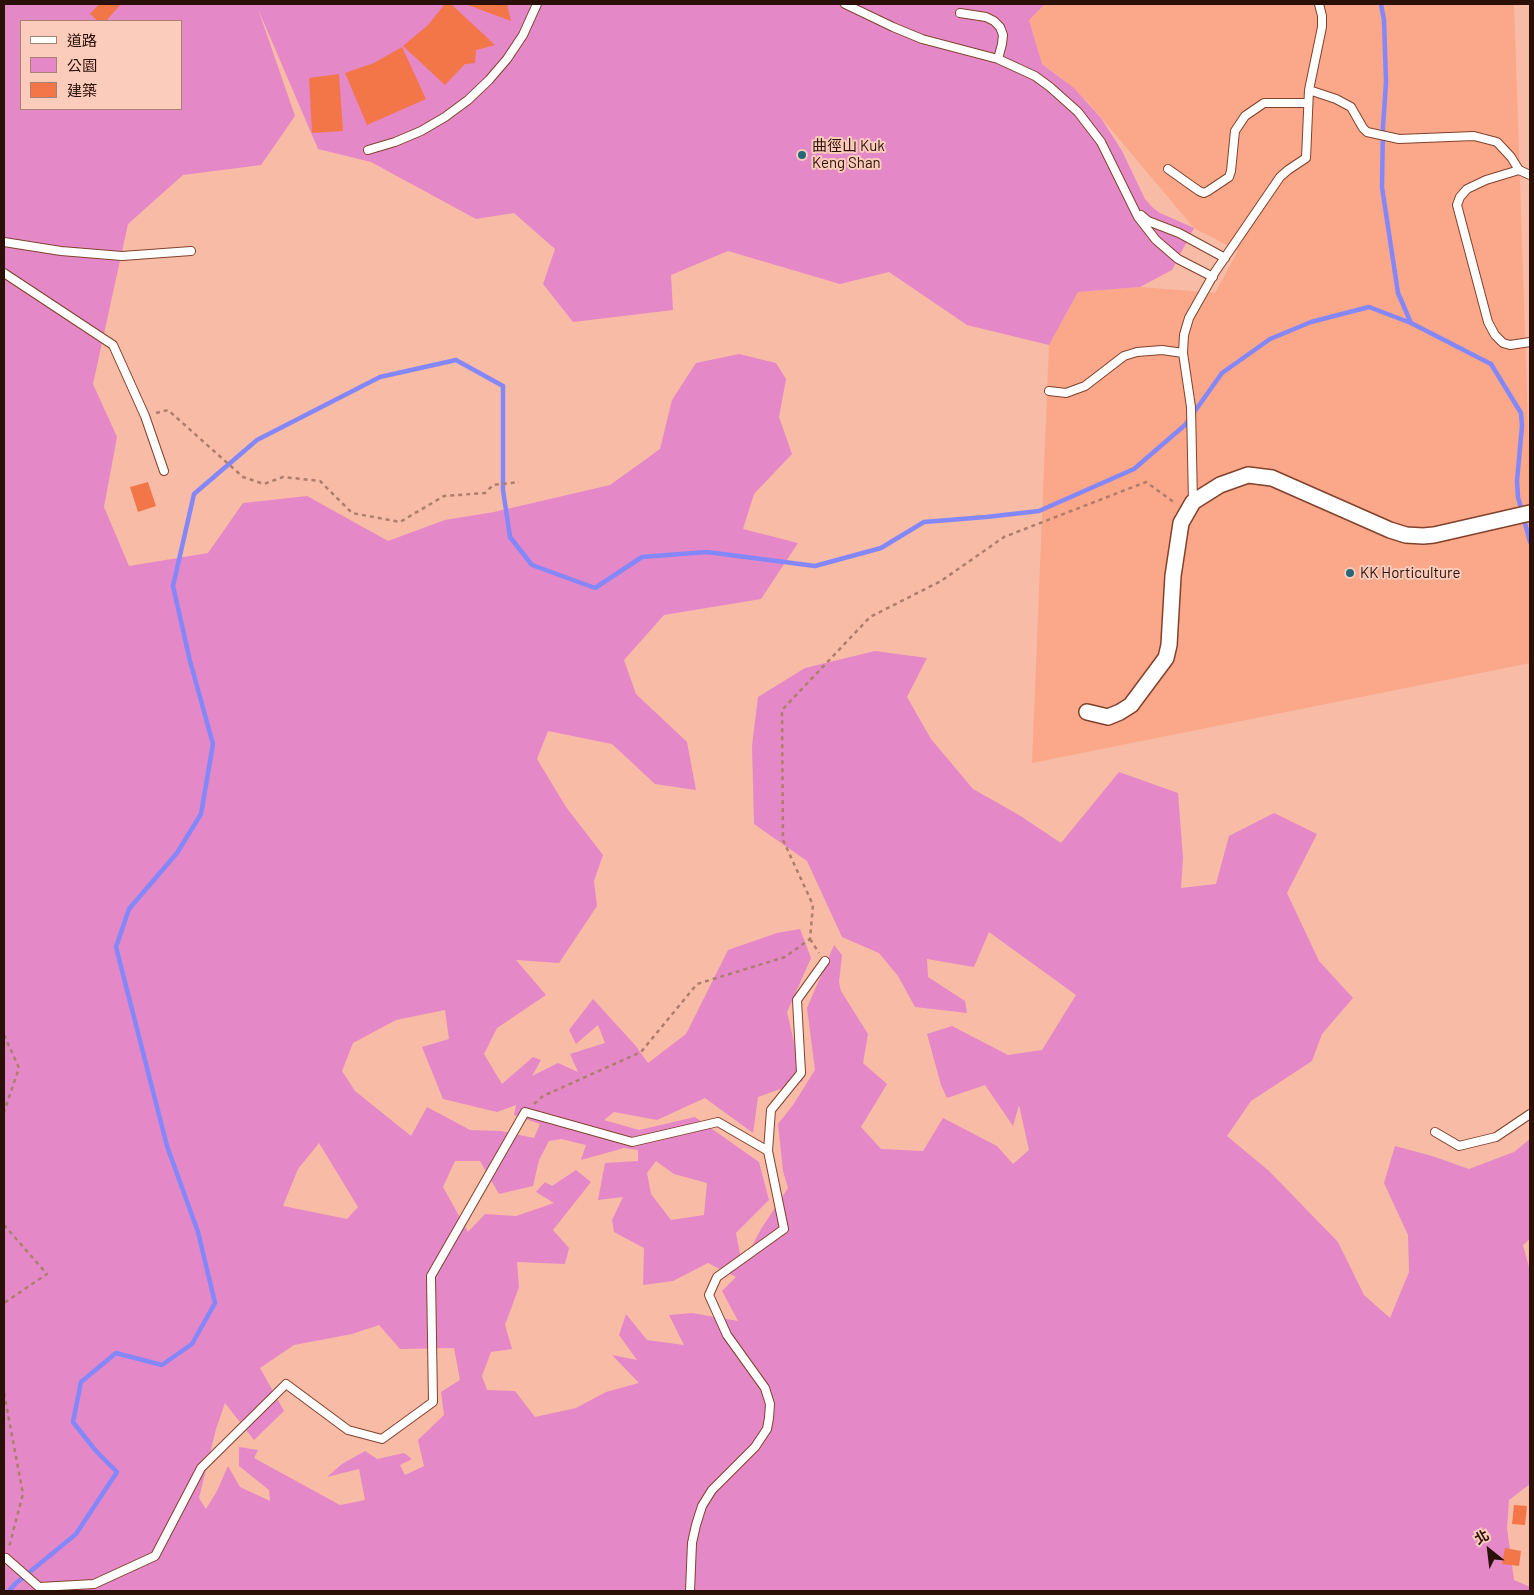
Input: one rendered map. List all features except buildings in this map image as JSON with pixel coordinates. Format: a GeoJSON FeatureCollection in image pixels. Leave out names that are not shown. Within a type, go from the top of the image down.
{"type":"FeatureCollection","features":[{"type":"Feature","properties":{"kind":"street"},"geometry":{"type":"LineString","coordinates":[[1087,712],[1108,717],[1131,705],[1166,658],[1169,645],[1174,567],[1181,523],[1190,506],[1220,485],[1248,475],[1272,478],[1390,530],[1406,535],[1434,535],[1530,513]]}},
{"type":"Feature","properties":{"kind":"lane"},"geometry":{"type":"LineString","coordinates":[[368,150],[395,142],[421,131],[446,117],[468,100],[507,59],[523,35],[537,4]]}},
{"type":"Feature","properties":{"kind":"lane"},"geometry":{"type":"LineString","coordinates":[[845,4],[893,28],[922,38],[998,58],[1035,76],[1078,112],[1101,142],[1146,229],[1166,250],[1178,259],[1213,277]]}},
{"type":"Feature","properties":{"kind":"lane"},"geometry":{"type":"LineString","coordinates":[[1190,506],[1191,408],[1182,353],[1184,335],[1190,318],[1213,277],[1280,177],[1306,158],[1309,90],[1322,27],[1319,4]]}},
{"type":"Feature","properties":{"kind":"lane"},"geometry":{"type":"LineString","coordinates":[[960,13],[986,17],[1000,27],[1003,35],[998,58]]}},
{"type":"Feature","properties":{"kind":"lane"},"geometry":{"type":"LineString","coordinates":[[1309,90],[1336,99],[1351,107],[1363,128],[1368,132],[1399,139],[1474,136],[1497,142],[1519,170],[1530,174]]}},
{"type":"Feature","properties":{"kind":"lane"},"geometry":{"type":"LineString","coordinates":[[1168,169],[1199,191],[1208,191],[1228,177],[1231,171],[1235,131],[1245,116],[1264,103],[1308,103]]}},
{"type":"Feature","properties":{"kind":"lane"},"geometry":{"type":"LineString","coordinates":[[1519,170],[1486,180],[1467,190],[1460,197],[1457,205],[1488,322],[1495,335],[1503,343],[1510,345],[1530,342]]}},
{"type":"Feature","properties":{"kind":"lane"},"geometry":{"type":"LineString","coordinates":[[1132,204],[1139,214],[1148,221],[1179,233],[1225,258]]}},
{"type":"Feature","properties":{"kind":"lane"},"geometry":{"type":"LineString","coordinates":[[4,242],[61,251],[122,256],[191,251]]}},
{"type":"Feature","properties":{"kind":"lane"},"geometry":{"type":"LineString","coordinates":[[4,273],[113,345],[145,416],[164,471]]}},
{"type":"Feature","properties":{"kind":"lane"},"geometry":{"type":"LineString","coordinates":[[1049,391],[1066,393],[1085,386],[1124,356],[1137,352],[1162,350],[1182,353]]}},
{"type":"Feature","properties":{"kind":"lane"},"geometry":{"type":"LineString","coordinates":[[690,1591],[692,1543],[702,1506],[712,1490],[755,1447],[767,1429],[770,1404],[765,1388],[727,1335],[709,1295],[717,1277],[784,1229],[768,1151],[771,1110],[801,1073],[797,1000],[825,961]]}},
{"type":"Feature","properties":{"kind":"lane"},"geometry":{"type":"LineString","coordinates":[[6,1558],[38,1587],[94,1584],[156,1556],[201,1468],[286,1384],[348,1430],[382,1439],[433,1402],[431,1276],[525,1112],[632,1142],[718,1122],[768,1151]]}},
{"type":"Feature","properties":{"kind":"lane"},"geometry":{"type":"LineString","coordinates":[[1435,1132],[1458,1146],[1496,1137],[1530,1114]]}},
{"type":"Feature","properties":{"kind":"path"},"geometry":{"type":"LineString","coordinates":[[145,416],[168,410],[243,477],[264,484],[284,476],[320,481],[352,513],[400,522],[444,496],[485,493],[493,486],[519,482]]}},
{"type":"Feature","properties":{"kind":"path"},"geometry":{"type":"LineString","coordinates":[[825,961],[810,939],[813,905],[783,840],[782,710],[870,617],[941,581],[1004,537],[1146,482],[1190,506]]}},
{"type":"Feature","properties":{"kind":"path"},"geometry":{"type":"LineString","coordinates":[[525,1112],[543,1096],[641,1052],[697,984],[785,958],[810,939]]}},
{"type":"Feature","properties":{"kind":"path"},"geometry":{"type":"LineString","coordinates":[[4,1035],[18,1068],[4,1112]]}},
{"type":"Feature","properties":{"kind":"path"},"geometry":{"type":"LineString","coordinates":[[4,1225],[47,1274],[4,1303]]}},
{"type":"Feature","properties":{"kind":"path"},"geometry":{"type":"LineString","coordinates":[[4,1393],[23,1494],[6,1558]]}},
{"type":"Feature","properties":{"kind":"shaded area"},"geometry":{"type":"Polygon","coordinates":[[[1045,4],[1514,4],[1530,484],[1530,663],[1032,763],[1049,345],[1078,292],[1140,287],[1215,293],[1238,251],[1194,228],[1088,102],[1059,76],[1042,64],[1029,20],[1045,4]]]}},
{"type":"Feature","properties":{"kind":"green space"},"geometry":{"type":"Polygon","coordinates":[[[4,4],[1045,4],[1029,20],[1042,64],[1074,88],[1101,118],[1122,151],[1145,199],[1152,207],[1160,213],[1194,228],[1172,270],[1140,287],[1078,292],[1049,345],[967,325],[889,272],[840,284],[728,251],[671,275],[673,310],[573,322],[543,284],[555,249],[514,213],[476,219],[371,162],[318,149],[258,9],[295,116],[261,165],[183,175],[128,224],[93,384],[117,437],[104,507],[129,566],[208,553],[243,503],[307,496],[388,541],[445,520],[494,512],[610,485],[660,449],[672,400],[696,363],[739,354],[776,363],[786,379],[779,417],[792,454],[754,494],[743,529],[798,543],[761,599],[664,615],[624,660],[636,694],[687,742],[696,790],[655,784],[612,744],[548,731],[537,759],[566,807],[603,855],[594,881],[597,906],[559,963],[516,960],[546,995],[497,1028],[484,1054],[502,1084],[533,1057],[541,1060],[532,1076],[558,1063],[578,1072],[570,1054],[605,1043],[598,1025],[576,1044],[569,1030],[593,999],[635,1045],[648,1063],[686,1034],[728,950],[777,933],[800,929],[811,958],[787,1012],[803,1081],[758,1097],[753,1133],[705,1098],[657,1120],[614,1112],[604,1120],[639,1130],[695,1117],[759,1162],[769,1200],[736,1233],[742,1265],[761,1229],[788,1188],[783,1171],[778,1124],[793,1105],[815,1070],[807,1008],[834,945],[842,955],[839,982],[841,991],[868,1034],[863,1063],[887,1084],[861,1127],[881,1149],[923,1151],[943,1118],[997,1146],[1013,1164],[1029,1150],[1019,1105],[1013,1126],[985,1085],[947,1098],[941,1085],[927,1034],[952,1026],[1008,1055],[1042,1050],[1076,995],[989,932],[974,967],[927,959],[928,977],[965,1001],[967,1013],[915,1007],[898,976],[879,953],[842,937],[807,861],[754,824],[752,746],[758,697],[805,668],[875,651],[927,658],[907,697],[931,739],[973,789],[1019,815],[1061,843],[1119,772],[1178,793],[1183,858],[1181,888],[1216,884],[1229,836],[1274,813],[1317,834],[1287,893],[1319,961],[1353,998],[1322,1034],[1312,1061],[1251,1101],[1227,1136],[1269,1171],[1338,1242],[1364,1295],[1390,1318],[1409,1272],[1408,1235],[1384,1183],[1395,1146],[1469,1169],[1514,1152],[1530,1139],[1530,1239],[1523,1245],[1530,1271],[1530,1484],[1509,1500],[1507,1528],[1514,1580],[1530,1587],[1530,1591],[4,1591],[4,4]],[[445,1010],[396,1020],[353,1043],[342,1071],[355,1091],[411,1136],[427,1107],[470,1130],[501,1131],[534,1138],[540,1124],[514,1115],[516,1105],[497,1112],[443,1099],[422,1047],[449,1039],[445,1010]],[[561,1139],[549,1141],[539,1160],[533,1186],[499,1194],[480,1161],[455,1161],[443,1187],[468,1232],[485,1214],[516,1216],[554,1203],[536,1192],[545,1182],[552,1186],[576,1170],[591,1182],[553,1230],[569,1248],[565,1264],[517,1262],[519,1287],[505,1325],[512,1349],[491,1352],[482,1376],[487,1390],[515,1391],[535,1417],[576,1408],[606,1392],[639,1383],[612,1355],[637,1360],[619,1335],[626,1314],[647,1340],[684,1345],[669,1315],[692,1313],[738,1321],[722,1291],[736,1277],[708,1263],[673,1281],[643,1285],[644,1248],[614,1232],[612,1220],[623,1197],[598,1200],[605,1163],[638,1161],[638,1150],[624,1148],[581,1160],[586,1145],[561,1139]],[[319,1143],[298,1169],[283,1206],[347,1219],[358,1207],[319,1143]],[[656,1161],[647,1173],[651,1194],[671,1220],[704,1215],[707,1183],[674,1174],[656,1161]],[[379,1325],[352,1334],[294,1345],[260,1368],[284,1411],[254,1440],[225,1403],[216,1429],[199,1498],[206,1509],[217,1491],[228,1466],[240,1487],[270,1501],[269,1490],[239,1466],[239,1447],[258,1450],[254,1458],[340,1505],[365,1500],[359,1469],[327,1477],[342,1464],[365,1451],[377,1459],[404,1453],[412,1459],[400,1465],[405,1475],[424,1466],[418,1440],[444,1415],[441,1392],[460,1380],[454,1348],[400,1349],[379,1325]]]}},
{"type":"Feature","properties":{"kind":"waterway"},"geometry":{"type":"LineString","coordinates":[[1381,4],[1384,20],[1386,82],[1382,187],[1398,293],[1411,323]]}},
{"type":"Feature","properties":{"kind":"waterway"},"geometry":{"type":"LineString","coordinates":[[9,1591],[76,1534],[117,1472],[96,1451],[73,1422],[81,1382],[116,1353],[162,1365],[192,1344],[215,1303],[198,1232],[167,1146],[116,947],[129,909],[177,853],[201,814],[213,744],[190,661],[173,586],[194,494],[257,440],[380,377],[456,360],[503,386],[503,490],[510,537],[532,565],[595,588],[642,557],[707,552],[815,566],[881,548],[924,522],[1039,511],[1134,469],[1185,425],[1222,373],[1270,339],[1311,322],[1369,307],[1411,323],[1491,364],[1521,413],[1522,426],[1517,481],[1518,497],[1530,542]]}},
{"type":"Feature","properties":{"kind":"place","name":"曲徑山 Kuk Keng Shan"},"geometry":{"type":"Point","coordinates":[802,155]}},
{"type":"Feature","properties":{"kind":"place","name":"KK Horticulture"},"geometry":{"type":"Point","coordinates":[1350,573]}}]}
